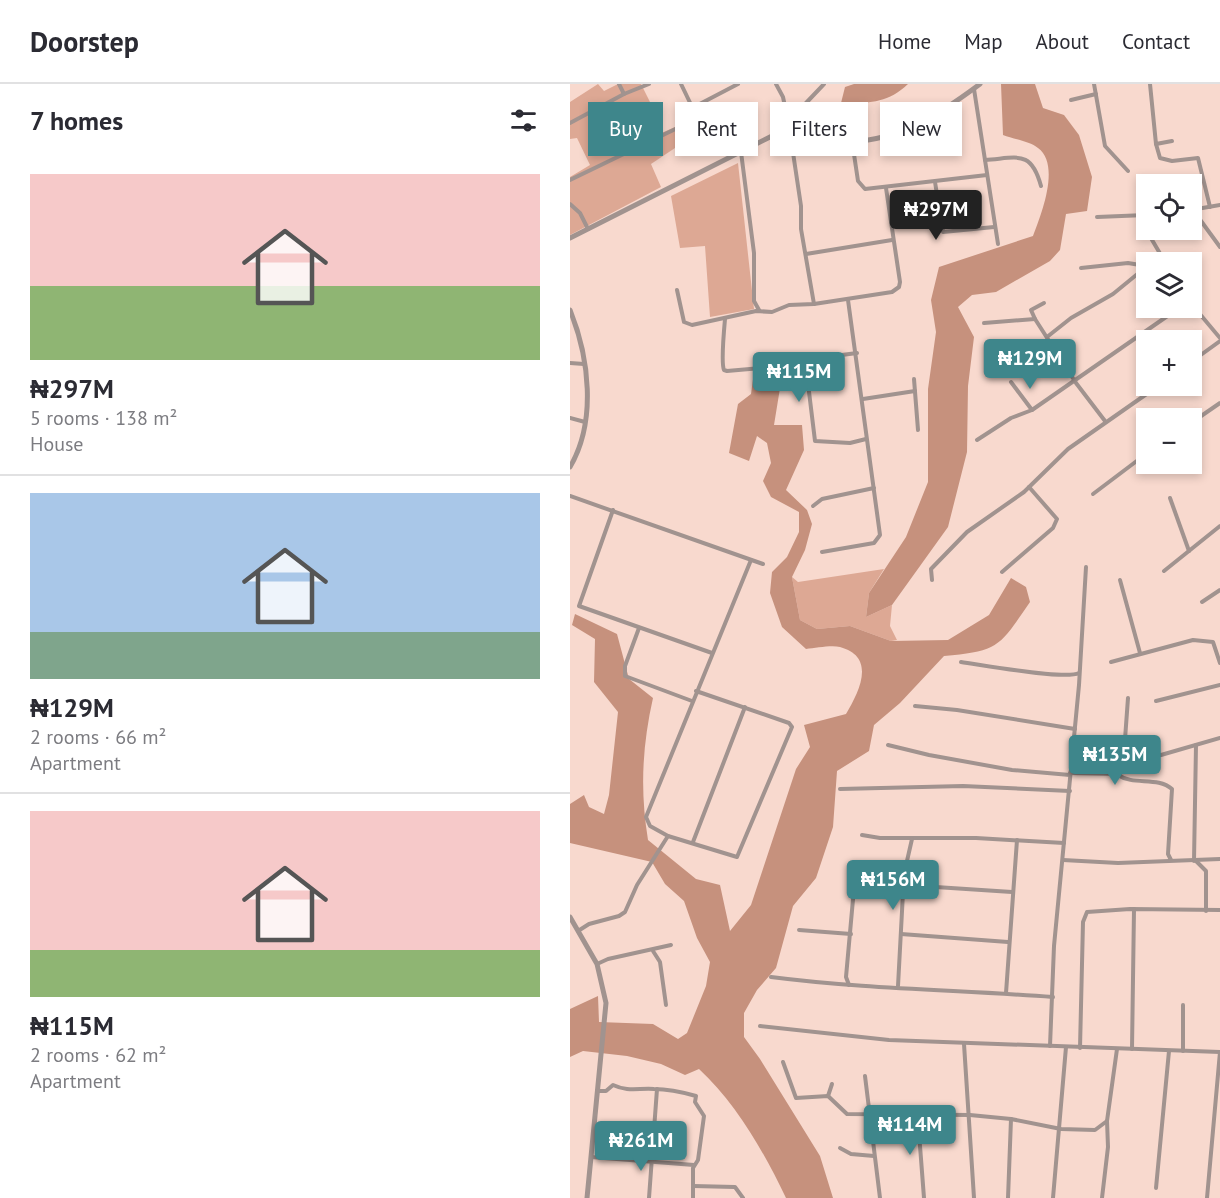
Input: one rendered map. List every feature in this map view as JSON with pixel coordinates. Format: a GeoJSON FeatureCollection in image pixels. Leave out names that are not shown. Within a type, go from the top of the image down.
{"type":"FeatureCollection","features":[{"type":"Feature","properties":{"kind":"street"},"geometry":{"type":"LineString","coordinates":[[619,84],[624,94]]}},
{"type":"Feature","properties":{"kind":"street"},"geometry":{"type":"LineString","coordinates":[[570,123],[624,94],[649,84]]}},
{"type":"Feature","properties":{"kind":"street"},"geometry":{"type":"LineString","coordinates":[[681,84],[689,102]]}},
{"type":"Feature","properties":{"kind":"street"},"geometry":{"type":"LineString","coordinates":[[704,102],[738,84]]}},
{"type":"Feature","properties":{"kind":"street"},"geometry":{"type":"LineString","coordinates":[[776,84],[784,102]]}},
{"type":"Feature","properties":{"kind":"street"},"geometry":{"type":"LineString","coordinates":[[807,102],[824,84]]}},
{"type":"Feature","properties":{"kind":"street"},"geometry":{"type":"LineString","coordinates":[[868,140],[895,133],[932,116],[980,84]]}},
{"type":"Feature","properties":{"kind":"street"},"geometry":{"type":"LineString","coordinates":[[1094,84],[1107,152],[1128,171]]}},
{"type":"Feature","properties":{"kind":"street"},"geometry":{"type":"LineString","coordinates":[[1150,84],[1156,144],[1160,158],[1165,161],[1198,158],[1210,207]]}},
{"type":"Feature","properties":{"kind":"street"},"geometry":{"type":"LineString","coordinates":[[974,89],[998,244]]}},
{"type":"Feature","properties":{"kind":"street"},"geometry":{"type":"LineString","coordinates":[[1071,100],[1096,94]]}},
{"type":"Feature","properties":{"kind":"street"},"geometry":{"type":"LineString","coordinates":[[570,180],[675,130]]}},
{"type":"Feature","properties":{"kind":"street"},"geometry":{"type":"LineString","coordinates":[[1156,144],[1172,141]]}},
{"type":"Feature","properties":{"kind":"street"},"geometry":{"type":"LineString","coordinates":[[570,238],[732,156]]}},
{"type":"Feature","properties":{"kind":"street"},"geometry":{"type":"LineString","coordinates":[[743,156],[754,253],[754,301],[761,311]]}},
{"type":"Feature","properties":{"kind":"street"},"geometry":{"type":"LineString","coordinates":[[793,156],[814,304]]}},
{"type":"Feature","properties":{"kind":"street"},"geometry":{"type":"LineString","coordinates":[[855,156],[862,188],[886,188],[987,175]]}},
{"type":"Feature","properties":{"kind":"street"},"geometry":{"type":"LineString","coordinates":[[985,160],[1017,156],[1027,158],[1036,168],[1041,186]]}},
{"type":"Feature","properties":{"kind":"street"},"geometry":{"type":"LineString","coordinates":[[935,182],[943,232],[994,227]]}},
{"type":"Feature","properties":{"kind":"street"},"geometry":{"type":"LineString","coordinates":[[677,290],[683,319],[687,325],[761,311],[771,312],[789,305],[848,300],[887,293],[899,287],[898,261],[892,240],[886,188]]}},
{"type":"Feature","properties":{"kind":"street"},"geometry":{"type":"LineString","coordinates":[[570,204],[580,213],[588,229]]}},
{"type":"Feature","properties":{"kind":"street"},"geometry":{"type":"LineString","coordinates":[[1202,208],[1220,205]]}},
{"type":"Feature","properties":{"kind":"street"},"geometry":{"type":"LineString","coordinates":[[1097,217],[1136,216]]}},
{"type":"Feature","properties":{"kind":"street"},"geometry":{"type":"LineString","coordinates":[[1202,223],[1220,247]]}},
{"type":"Feature","properties":{"kind":"street"},"geometry":{"type":"LineString","coordinates":[[806,254],[892,240]]}},
{"type":"Feature","properties":{"kind":"street"},"geometry":{"type":"LineString","coordinates":[[1081,267],[1128,263],[1136,265]]}},
{"type":"Feature","properties":{"kind":"street"},"geometry":{"type":"LineString","coordinates":[[1047,337],[1071,318],[1113,294],[1136,275]]}},
{"type":"Feature","properties":{"kind":"street"},"geometry":{"type":"LineString","coordinates":[[822,552],[878,541],[880,535],[848,300]]}},
{"type":"Feature","properties":{"kind":"street"},"geometry":{"type":"LineString","coordinates":[[1044,303],[1031,310],[1035,319],[1075,381],[1105,421]]}},
{"type":"Feature","properties":{"kind":"street"},"geometry":{"type":"LineString","coordinates":[[570,309],[584,364],[587,396],[584,435],[570,466]]}},
{"type":"Feature","properties":{"kind":"street"},"geometry":{"type":"LineString","coordinates":[[1202,317],[1220,340],[1202,354]]}},
{"type":"Feature","properties":{"kind":"street"},"geometry":{"type":"LineString","coordinates":[[977,440],[1004,422],[1032,410],[1165,318]]}},
{"type":"Feature","properties":{"kind":"street"},"geometry":{"type":"LineString","coordinates":[[725,319],[726,348],[722,361],[724,370],[771,367],[780,360],[856,352]]}},
{"type":"Feature","properties":{"kind":"street"},"geometry":{"type":"LineString","coordinates":[[984,323],[1035,319]]}},
{"type":"Feature","properties":{"kind":"street"},"geometry":{"type":"LineString","coordinates":[[805,359],[815,441],[850,443],[866,440]]}},
{"type":"Feature","properties":{"kind":"street"},"geometry":{"type":"LineString","coordinates":[[570,363],[584,364]]}},
{"type":"Feature","properties":{"kind":"street"},"geometry":{"type":"LineString","coordinates":[[914,379],[918,430]]}},
{"type":"Feature","properties":{"kind":"street"},"geometry":{"type":"LineString","coordinates":[[1011,382],[1032,410]]}},
{"type":"Feature","properties":{"kind":"street"},"geometry":{"type":"LineString","coordinates":[[863,399],[915,391]]}},
{"type":"Feature","properties":{"kind":"street"},"geometry":{"type":"LineString","coordinates":[[932,580],[929,575],[931,569],[949,548],[1029,487],[1068,449],[1143,396]]}},
{"type":"Feature","properties":{"kind":"street"},"geometry":{"type":"LineString","coordinates":[[1202,416],[1220,404]]}},
{"type":"Feature","properties":{"kind":"street"},"geometry":{"type":"LineString","coordinates":[[570,418],[585,422]]}},
{"type":"Feature","properties":{"kind":"street"},"geometry":{"type":"LineString","coordinates":[[1093,494],[1136,462]]}},
{"type":"Feature","properties":{"kind":"street"},"geometry":{"type":"LineString","coordinates":[[1002,572],[1055,523],[1056,516],[1029,487]]}},
{"type":"Feature","properties":{"kind":"street"},"geometry":{"type":"LineString","coordinates":[[813,506],[817,501],[830,497],[874,488]]}},
{"type":"Feature","properties":{"kind":"street"},"geometry":{"type":"LineString","coordinates":[[570,496],[762,564]]}},
{"type":"Feature","properties":{"kind":"street"},"geometry":{"type":"LineString","coordinates":[[1170,498],[1189,551]]}},
{"type":"Feature","properties":{"kind":"street"},"geometry":{"type":"LineString","coordinates":[[613,510],[578,603],[582,608],[712,653]]}},
{"type":"Feature","properties":{"kind":"street"},"geometry":{"type":"LineString","coordinates":[[1164,571],[1220,526]]}},
{"type":"Feature","properties":{"kind":"street"},"geometry":{"type":"LineString","coordinates":[[696,692],[789,723],[792,731],[739,856],[734,857],[693,842],[668,836],[646,824],[646,817],[692,701],[751,560]]}},
{"type":"Feature","properties":{"kind":"street"},"geometry":{"type":"LineString","coordinates":[[1050,1046],[1054,946],[1070,791],[1086,567]]}},
{"type":"Feature","properties":{"kind":"street"},"geometry":{"type":"LineString","coordinates":[[1120,580],[1140,653]]}},
{"type":"Feature","properties":{"kind":"street"},"geometry":{"type":"LineString","coordinates":[[1202,602],[1220,590]]}},
{"type":"Feature","properties":{"kind":"street"},"geometry":{"type":"LineString","coordinates":[[630,624],[634,637]]}},
{"type":"Feature","properties":{"kind":"street"},"geometry":{"type":"LineString","coordinates":[[639,628],[625,666],[625,676],[657,690],[692,701]]}},
{"type":"Feature","properties":{"kind":"street"},"geometry":{"type":"LineString","coordinates":[[1111,662],[1193,640],[1206,640],[1215,646],[1220,663]]}},
{"type":"Feature","properties":{"kind":"street"},"geometry":{"type":"LineString","coordinates":[[961,662],[1074,676],[1079,680]]}},
{"type":"Feature","properties":{"kind":"street"},"geometry":{"type":"LineString","coordinates":[[1074,676],[1079,673]]}},
{"type":"Feature","properties":{"kind":"street"},"geometry":{"type":"LineString","coordinates":[[1156,701],[1220,685]]}},
{"type":"Feature","properties":{"kind":"street"},"geometry":{"type":"LineString","coordinates":[[1118,775],[1122,771],[1128,698]]}},
{"type":"Feature","properties":{"kind":"street"},"geometry":{"type":"LineString","coordinates":[[915,706],[957,710],[1075,729]]}},
{"type":"Feature","properties":{"kind":"street"},"geometry":{"type":"LineString","coordinates":[[693,842],[745,707]]}},
{"type":"Feature","properties":{"kind":"street"},"geometry":{"type":"LineString","coordinates":[[1124,753],[1161,755],[1220,738]]}},
{"type":"Feature","properties":{"kind":"street"},"geometry":{"type":"LineString","coordinates":[[888,745],[997,768],[1118,775],[1123,779],[1163,783],[1172,789],[1168,854],[1171,861]]}},
{"type":"Feature","properties":{"kind":"street"},"geometry":{"type":"LineString","coordinates":[[1196,745],[1195,861],[1206,871],[1206,911]]}},
{"type":"Feature","properties":{"kind":"street"},"geometry":{"type":"LineString","coordinates":[[840,789],[963,786],[1070,791]]}},
{"type":"Feature","properties":{"kind":"street"},"geometry":{"type":"LineString","coordinates":[[862,835],[912,839],[1064,843]]}},
{"type":"Feature","properties":{"kind":"street"},"geometry":{"type":"LineString","coordinates":[[578,931],[589,924],[619,916],[625,912],[637,885],[668,836]]}},
{"type":"Feature","properties":{"kind":"street"},"geometry":{"type":"LineString","coordinates":[[898,986],[906,863],[912,839]]}},
{"type":"Feature","properties":{"kind":"street"},"geometry":{"type":"LineString","coordinates":[[1006,993],[1017,840]]}},
{"type":"Feature","properties":{"kind":"street"},"geometry":{"type":"LineString","coordinates":[[1064,860],[1118,863],[1220,859]]}},
{"type":"Feature","properties":{"kind":"street"},"geometry":{"type":"LineString","coordinates":[[849,985],[846,977],[856,866]]}},
{"type":"Feature","properties":{"kind":"street"},"geometry":{"type":"LineString","coordinates":[[905,885],[1012,892]]}},
{"type":"Feature","properties":{"kind":"street"},"geometry":{"type":"LineString","coordinates":[[1132,1050],[1134,909]]}},
{"type":"Feature","properties":{"kind":"street"},"geometry":{"type":"LineString","coordinates":[[1080,1048],[1086,914],[1134,909],[1220,910]]}},
{"type":"Feature","properties":{"kind":"street"},"geometry":{"type":"LineString","coordinates":[[570,917],[597,964],[606,1003],[587,1198]]}},
{"type":"Feature","properties":{"kind":"street"},"geometry":{"type":"LineString","coordinates":[[799,930],[851,934]]}},
{"type":"Feature","properties":{"kind":"street"},"geometry":{"type":"LineString","coordinates":[[901,934],[1008,942]]}},
{"type":"Feature","properties":{"kind":"street"},"geometry":{"type":"LineString","coordinates":[[597,964],[609,959],[653,951],[671,945]]}},
{"type":"Feature","properties":{"kind":"street"},"geometry":{"type":"LineString","coordinates":[[653,951],[660,962],[666,1005]]}},
{"type":"Feature","properties":{"kind":"street"},"geometry":{"type":"LineString","coordinates":[[771,977],[849,985],[898,986],[1053,997]]}},
{"type":"Feature","properties":{"kind":"street"},"geometry":{"type":"LineString","coordinates":[[1183,1005],[1184,1051]]}},
{"type":"Feature","properties":{"kind":"street"},"geometry":{"type":"LineString","coordinates":[[760,1026],[889,1040],[1220,1052],[1207,1198]]}},
{"type":"Feature","properties":{"kind":"street"},"geometry":{"type":"LineString","coordinates":[[964,1044],[974,1198]]}},
{"type":"Feature","properties":{"kind":"street"},"geometry":{"type":"LineString","coordinates":[[1053,1198],[1061,1129],[1066,1047]]}},
{"type":"Feature","properties":{"kind":"street"},"geometry":{"type":"LineString","coordinates":[[1102,1198],[1108,1147],[1107,1121],[1117,1049]]}},
{"type":"Feature","properties":{"kind":"street"},"geometry":{"type":"LineString","coordinates":[[1156,1188],[1170,1051]]}},
{"type":"Feature","properties":{"kind":"street"},"geometry":{"type":"LineString","coordinates":[[783,1062],[796,1098],[828,1096],[847,1114],[970,1115],[1011,1119],[1061,1129],[1095,1130],[1107,1121]]}},
{"type":"Feature","properties":{"kind":"street"},"geometry":{"type":"LineString","coordinates":[[865,1076],[880,1198]]}},
{"type":"Feature","properties":{"kind":"street"},"geometry":{"type":"LineString","coordinates":[[828,1096],[832,1084]]}},
{"type":"Feature","properties":{"kind":"street"},"geometry":{"type":"LineString","coordinates":[[597,1091],[606,1091],[613,1085],[627,1091],[657,1089],[684,1091],[696,1096],[695,1102],[704,1116],[698,1160],[694,1165],[693,1198]]}},
{"type":"Feature","properties":{"kind":"street"},"geometry":{"type":"LineString","coordinates":[[649,1198],[657,1089]]}},
{"type":"Feature","properties":{"kind":"street"},"geometry":{"type":"LineString","coordinates":[[922,1116],[919,1133],[924,1198]]}},
{"type":"Feature","properties":{"kind":"street"},"geometry":{"type":"LineString","coordinates":[[1008,1198],[1011,1119]]}},
{"type":"Feature","properties":{"kind":"street"},"geometry":{"type":"LineString","coordinates":[[840,1148],[851,1154],[874,1156]]}},
{"type":"Feature","properties":{"kind":"street"},"geometry":{"type":"LineString","coordinates":[[591,1157],[694,1165]]}},
{"type":"Feature","properties":{"kind":"street"},"geometry":{"type":"LineString","coordinates":[[693,1186],[735,1187],[739,1189],[743,1198]]}},
{"type":"Feature","properties":{"kind":"shaded area"},"geometry":{"type":"Polygon","coordinates":[[[598,84],[604,91],[618,84],[641,84],[650,102],[588,102],[588,156],[663,156],[651,164],[661,187],[570,235],[570,177],[590,165],[577,138],[570,139],[570,102],[598,84]]]}},
{"type":"Feature","properties":{"kind":"shaded area"},"geometry":{"type":"Polygon","coordinates":[[[854,84],[908,84],[885,99],[869,102],[841,102],[845,87],[854,84]]]}},
{"type":"Feature","properties":{"kind":"shaded area"},"geometry":{"type":"Polygon","coordinates":[[[1001,84],[1035,84],[1043,108],[1064,115],[1079,135],[1092,177],[1087,211],[1066,214],[1060,250],[1050,261],[996,292],[972,295],[958,307],[974,337],[968,386],[967,452],[948,527],[892,605],[866,617],[869,593],[906,537],[928,482],[928,389],[936,332],[931,300],[939,267],[1033,236],[1044,203],[1049,178],[1045,156],[1035,146],[1003,135],[1001,84]]]}},
{"type":"Feature","properties":{"kind":"shaded area"},"geometry":{"type":"Polygon","coordinates":[[[675,127],[675,148],[663,156],[663,132],[675,127]]]}},
{"type":"Feature","properties":{"kind":"shaded area"},"geometry":{"type":"Polygon","coordinates":[[[738,163],[754,309],[710,317],[705,246],[680,248],[671,196],[738,163]]]}},
{"type":"Feature","properties":{"kind":"shaded area"},"geometry":{"type":"Polygon","coordinates":[[[754,372],[781,382],[774,425],[802,425],[804,450],[786,490],[807,510],[812,524],[805,550],[792,577],[800,620],[817,629],[850,626],[891,641],[948,640],[989,615],[1011,578],[1026,587],[1030,602],[1004,638],[996,644],[976,652],[944,656],[900,703],[874,725],[869,751],[837,771],[833,827],[816,878],[793,906],[776,968],[757,990],[744,1013],[744,1037],[820,1156],[833,1198],[786,1198],[748,1129],[725,1097],[699,1069],[685,1075],[661,1064],[627,1056],[583,1051],[570,1057],[570,1009],[598,996],[599,1022],[653,1024],[678,1039],[687,1033],[706,986],[710,962],[697,938],[684,901],[665,884],[652,862],[570,843],[570,804],[584,795],[589,807],[604,814],[609,795],[618,712],[594,682],[595,639],[572,625],[575,614],[617,634],[629,679],[653,698],[646,734],[643,769],[648,840],[696,879],[720,885],[730,931],[751,905],[796,769],[810,747],[804,725],[846,714],[860,686],[862,667],[858,659],[851,652],[840,647],[806,649],[782,627],[770,593],[772,572],[787,557],[799,532],[799,512],[771,497],[763,481],[771,463],[767,443],[757,436],[749,461],[729,453],[738,404],[751,394],[754,372]]]}},
{"type":"Feature","properties":{"kind":"shaded area"},"geometry":{"type":"Polygon","coordinates":[[[884,569],[869,593],[866,617],[892,605],[890,626],[897,640],[891,641],[850,626],[817,629],[800,620],[792,577],[798,582],[884,569]]]}}]}
